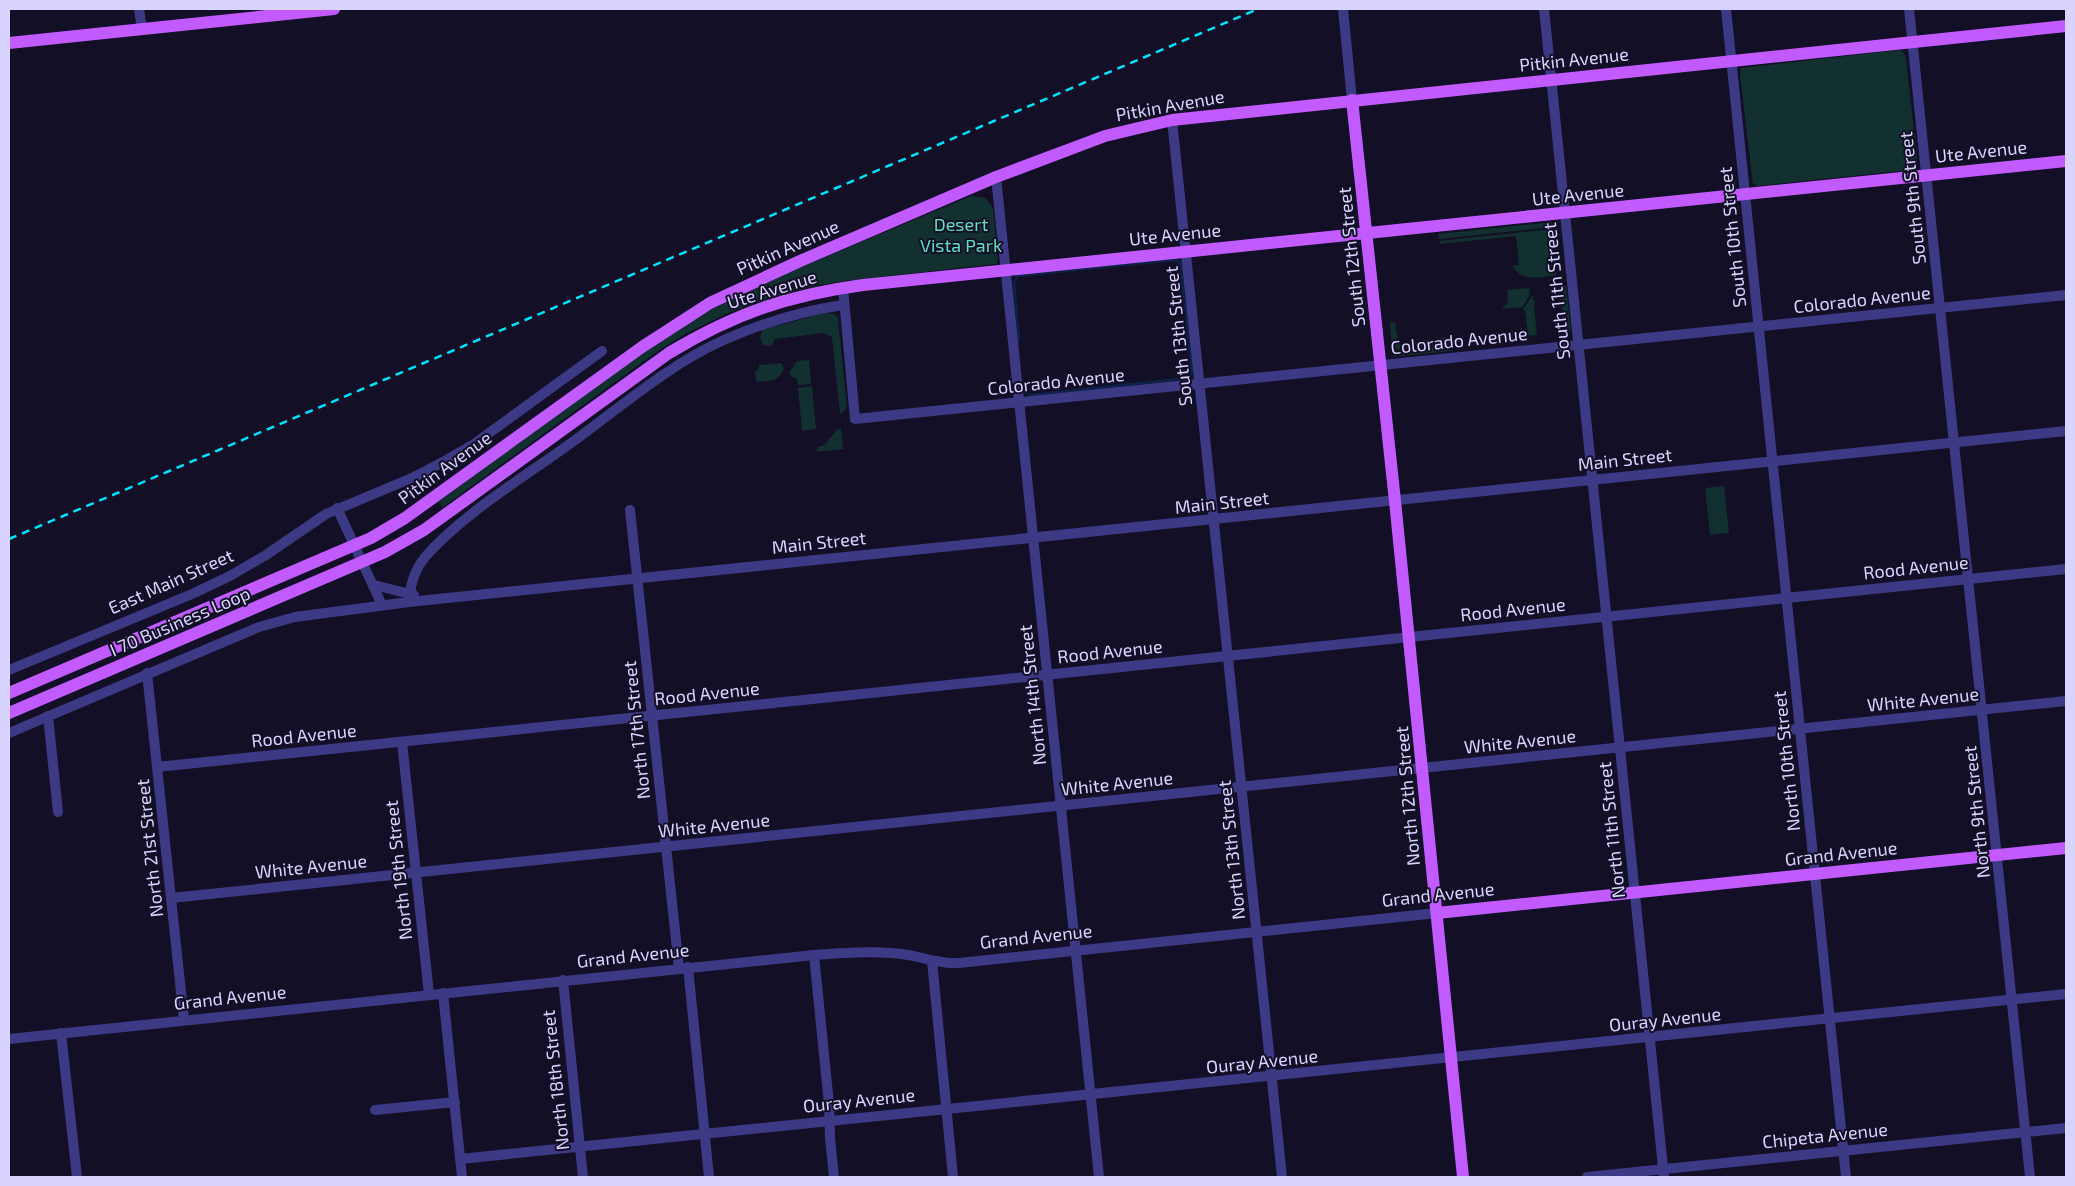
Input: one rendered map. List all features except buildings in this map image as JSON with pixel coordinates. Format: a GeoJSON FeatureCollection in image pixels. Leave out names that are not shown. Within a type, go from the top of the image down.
{"type":"FeatureCollection","features":[{"type":"Feature","properties":{"kind":"main road"},"geometry":{"type":"LineString","coordinates":[[9,43],[326,9]]}},
{"type":"Feature","properties":{"kind":"main road","name":"Pitkin Avenue"},"geometry":{"type":"LineString","coordinates":[[356,546],[405,518],[642,347],[710,303],[800,261],[996,177],[1106,136],[1172,120],[2066,26]]}},
{"type":"Feature","properties":{"kind":"main road","name":"South 12th Street"},"geometry":{"type":"LineString","coordinates":[[1352,100],[1395,501]]}},
{"type":"Feature","properties":{"kind":"main road","name":"Ute Avenue"},"geometry":{"type":"LineString","coordinates":[[364,563],[424,530],[636,376],[695,337],[746,313],[802,295],[842,288],[2066,161]]}},
{"type":"Feature","properties":{"kind":"main road","name":"North 12th Street"},"geometry":{"type":"LineString","coordinates":[[1395,501],[1464,1177]]}},
{"type":"Feature","properties":{"kind":"main road","name":"I 70 Business Loop"},"geometry":{"type":"LineString","coordinates":[[9,693],[356,546]]}},
{"type":"Feature","properties":{"kind":"main road","name":"I 70 Business Loop"},"geometry":{"type":"LineString","coordinates":[[9,714],[364,563]]}},
{"type":"Feature","properties":{"kind":"main road","name":"Grand Avenue"},"geometry":{"type":"LineString","coordinates":[[1437,913],[2066,848]]}},
{"type":"Feature","properties":{"kind":"street"},"geometry":{"type":"LineString","coordinates":[[140,9],[142,29]]}},
{"type":"Feature","properties":{"kind":"street","name":"South 12th Street"},"geometry":{"type":"LineString","coordinates":[[1343,9],[1352,100]]}},
{"type":"Feature","properties":{"kind":"street","name":"South 11th Street"},"geometry":{"type":"LineString","coordinates":[[1544,9],[1592,480]]}},
{"type":"Feature","properties":{"kind":"street","name":"South 10th Street"},"geometry":{"type":"LineString","coordinates":[[1726,9],[1772,462]]}},
{"type":"Feature","properties":{"kind":"street","name":"South 9th Street"},"geometry":{"type":"LineString","coordinates":[[1910,9],[1954,443]]}},
{"type":"Feature","properties":{"kind":"street","name":"South 13th Street"},"geometry":{"type":"LineString","coordinates":[[1172,120],[1214,520]]}},
{"type":"Feature","properties":{"kind":"street","name":"North 14th Street"},"geometry":{"type":"LineString","coordinates":[[996,177],[1099,1177]]}},
{"type":"Feature","properties":{"kind":"street"},"geometry":{"type":"LineString","coordinates":[[410,595],[414,574],[424,559],[458,526],[664,376],[688,360],[730,337],[782,318],[843,305],[842,288]]}},
{"type":"Feature","properties":{"kind":"street","name":"Colorado Avenue"},"geometry":{"type":"LineString","coordinates":[[843,305],[855,419],[2066,295]]}},
{"type":"Feature","properties":{"kind":"street","name":"East Main Street"},"geometry":{"type":"LineString","coordinates":[[9,670],[192,594],[230,576],[266,555],[337,508],[414,476],[474,444],[602,351]]}},
{"type":"Feature","properties":{"kind":"street","name":"Main Street"},"geometry":{"type":"LineString","coordinates":[[382,605],[2066,431]]}},
{"type":"Feature","properties":{"kind":"street","name":"North 9th Street"},"geometry":{"type":"LineString","coordinates":[[1954,443],[2030,1177]]}},
{"type":"Feature","properties":{"kind":"street","name":"North 10th Street"},"geometry":{"type":"LineString","coordinates":[[1772,462],[1846,1177]]}},
{"type":"Feature","properties":{"kind":"street","name":"North 11th Street"},"geometry":{"type":"LineString","coordinates":[[1592,480],[1664,1173]]}},
{"type":"Feature","properties":{"kind":"street"},"geometry":{"type":"LineString","coordinates":[[9,733],[147,673],[276,622],[382,605],[337,508]]}},
{"type":"Feature","properties":{"kind":"street","name":"North 17th Street"},"geometry":{"type":"LineString","coordinates":[[630,510],[666,847],[683,968],[708,1177]]}},
{"type":"Feature","properties":{"kind":"street","name":"North 13th Street"},"geometry":{"type":"LineString","coordinates":[[1214,520],[1282,1177]]}},
{"type":"Feature","properties":{"kind":"street","name":"Rood Avenue"},"geometry":{"type":"LineString","coordinates":[[157,768],[2066,569]]}},
{"type":"Feature","properties":{"kind":"street"},"geometry":{"type":"LineString","coordinates":[[374,586],[410,595],[489,594]]}},
{"type":"Feature","properties":{"kind":"street","name":"North 21st Street"},"geometry":{"type":"LineString","coordinates":[[147,673],[184,1020]]}},
{"type":"Feature","properties":{"kind":"street","name":"White Avenue"},"geometry":{"type":"LineString","coordinates":[[171,898],[2066,701]]}},
{"type":"Feature","properties":{"kind":"street"},"geometry":{"type":"LineString","coordinates":[[48,716],[58,812]]}},
{"type":"Feature","properties":{"kind":"street","name":"North 19th Street"},"geometry":{"type":"LineString","coordinates":[[402,742],[429,994]]}},
{"type":"Feature","properties":{"kind":"street","name":"Grand Avenue"},"geometry":{"type":"LineString","coordinates":[[9,1039],[814,955],[908,955],[944,963],[959,963],[1437,913]]}},
{"type":"Feature","properties":{"kind":"street"},"geometry":{"type":"LineString","coordinates":[[814,955],[834,1177]]}},
{"type":"Feature","properties":{"kind":"street"},"geometry":{"type":"LineString","coordinates":[[932,961],[953,1177]]}},
{"type":"Feature","properties":{"kind":"street","name":"North 18th Street"},"geometry":{"type":"LineString","coordinates":[[563,980],[583,1177]]}},
{"type":"Feature","properties":{"kind":"street"},"geometry":{"type":"LineString","coordinates":[[443,993],[462,1177]]}},
{"type":"Feature","properties":{"kind":"street","name":"Ouray Avenue"},"geometry":{"type":"LineString","coordinates":[[460,1159],[946,1108],[958,1109],[1090,1096],[2066,994]]}},
{"type":"Feature","properties":{"kind":"street"},"geometry":{"type":"LineString","coordinates":[[61,1033],[77,1177]]}},
{"type":"Feature","properties":{"kind":"street"},"geometry":{"type":"LineString","coordinates":[[375,1110],[455,1102]]}},
{"type":"Feature","properties":{"kind":"street","name":"Chipeta Avenue"},"geometry":{"type":"LineString","coordinates":[[1587,1177],[1664,1173],[1843,1151],[2066,1128]]}},
{"type":"Feature","properties":{"kind":"green space"},"geometry":{"type":"Polygon","coordinates":[[[1899,50],[1904,53],[1906,58],[1917,158],[1914,167],[1909,170],[1757,186],[1753,184],[1740,75],[1741,68],[1899,50]]]}},
{"type":"Feature","properties":{"kind":"green space","name":"Desert Vista Park"},"geometry":{"type":"Polygon","coordinates":[[[971,196],[986,198],[993,208],[998,261],[996,264],[819,285],[776,296],[728,313],[685,334],[658,351],[443,507],[438,502],[611,375],[677,330],[713,309],[799,268],[971,196]]]}},
{"type":"Feature","properties":{"kind":"green space"},"geometry":{"type":"Polygon","coordinates":[[[1552,222],[1553,227],[1439,239],[1438,234],[1552,222]]]}},
{"type":"Feature","properties":{"kind":"green space"},"geometry":{"type":"Polygon","coordinates":[[[1552,229],[1556,275],[1538,278],[1522,275],[1512,266],[1519,265],[1516,236],[1440,244],[1439,241],[1552,229]]]}},
{"type":"Feature","properties":{"kind":"green space"},"geometry":{"type":"Polygon","coordinates":[[[1560,284],[1566,286],[1571,331],[1565,332],[1560,284]]]}},
{"type":"Feature","properties":{"kind":"green space"},"geometry":{"type":"Polygon","coordinates":[[[1529,288],[1530,294],[1523,307],[1502,309],[1508,302],[1507,290],[1529,288]]]}},
{"type":"Feature","properties":{"kind":"green space"},"geometry":{"type":"Polygon","coordinates":[[[1533,295],[1537,335],[1508,338],[1508,331],[1520,332],[1521,334],[1522,332],[1524,334],[1528,333],[1525,311],[1523,309],[1533,295]]]}},
{"type":"Feature","properties":{"kind":"green space"},"geometry":{"type":"Polygon","coordinates":[[[825,313],[834,314],[838,318],[847,407],[842,413],[840,413],[832,337],[824,333],[775,339],[771,346],[763,345],[760,338],[762,330],[825,313]]]}},
{"type":"Feature","properties":{"kind":"green space"},"geometry":{"type":"Polygon","coordinates":[[[1395,322],[1398,343],[1448,337],[1451,344],[1392,350],[1390,323],[1395,322]]]}},
{"type":"Feature","properties":{"kind":"green space"},"geometry":{"type":"Polygon","coordinates":[[[1452,345],[1451,351],[1393,357],[1393,352],[1452,345]]]}},
{"type":"Feature","properties":{"kind":"green space"},"geometry":{"type":"Polygon","coordinates":[[[809,360],[811,384],[798,385],[797,378],[792,377],[789,373],[797,361],[809,360]]]}},
{"type":"Feature","properties":{"kind":"green space"},"geometry":{"type":"Polygon","coordinates":[[[781,363],[784,368],[777,378],[771,381],[758,382],[756,380],[755,372],[759,365],[781,363]]]}},
{"type":"Feature","properties":{"kind":"green space"},"geometry":{"type":"Polygon","coordinates":[[[812,386],[816,429],[802,431],[798,388],[812,386]]]}},
{"type":"Feature","properties":{"kind":"green space"},"geometry":{"type":"Polygon","coordinates":[[[838,429],[841,429],[843,449],[816,452],[818,447],[827,442],[838,429]]]}},
{"type":"Feature","properties":{"kind":"green space"},"geometry":{"type":"Polygon","coordinates":[[[1724,486],[1729,533],[1710,535],[1705,488],[1724,486]]]}},
{"type":"Feature","properties":{"kind":"waterway"},"geometry":{"type":"LineString","coordinates":[[1019,341],[1014,283],[1017,276],[1174,260],[1180,262],[1192,371],[1190,378],[1030,395],[1025,392],[1024,387]]}},
{"type":"Feature","properties":{"kind":"railway"},"geometry":{"type":"LineString","coordinates":[[9,539],[1258,9]]}}]}
